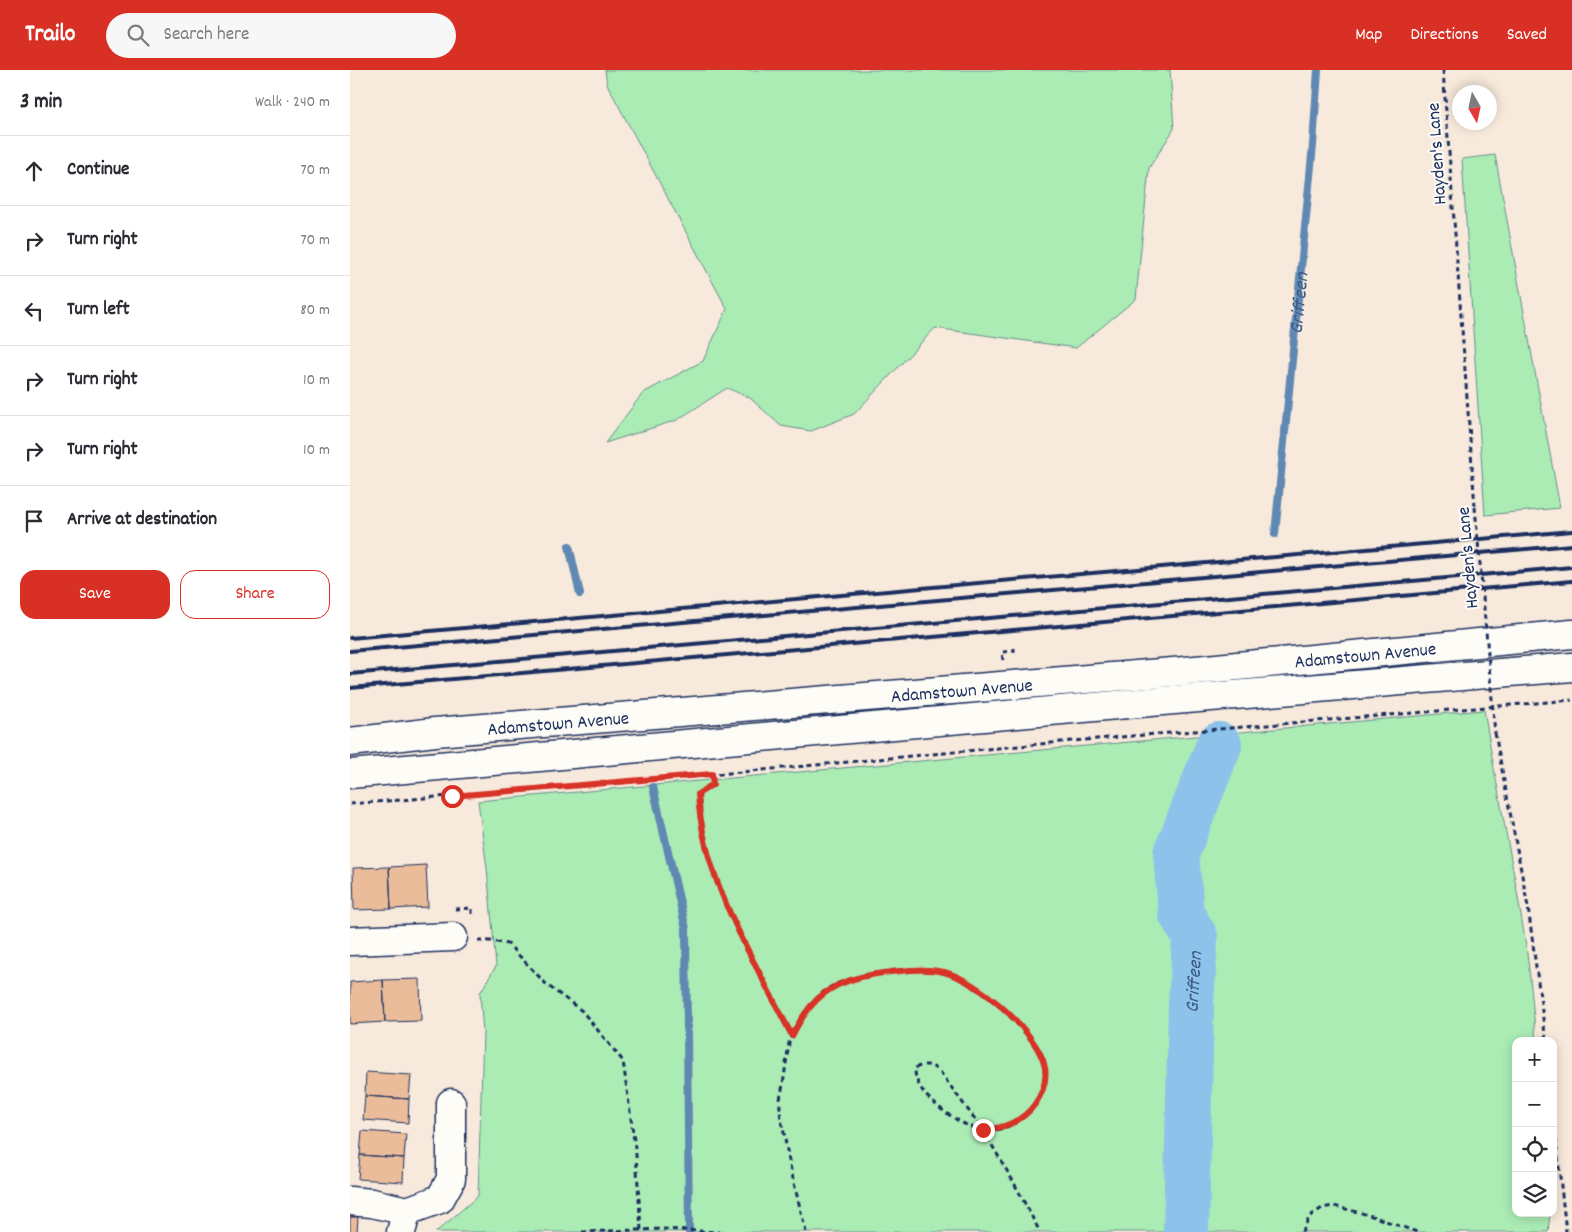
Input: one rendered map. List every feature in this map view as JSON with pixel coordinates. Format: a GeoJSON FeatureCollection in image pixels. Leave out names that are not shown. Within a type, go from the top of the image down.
{"type":"FeatureCollection","features":[{"type":"Feature","properties":{"kind":"street","name":"Adamstown Avenue"},"geometry":{"type":"LineString","coordinates":[[350,742],[436,732],[1175,671],[1572,634]]}},
{"type":"Feature","properties":{"kind":"street","name":"Adamstown Avenue"},"geometry":{"type":"LineString","coordinates":[[350,774],[1572,667]]}},
{"type":"Feature","properties":{"kind":"street"},"geometry":{"type":"LineString","coordinates":[[350,941],[463,939]]}},
{"type":"Feature","properties":{"kind":"street"},"geometry":{"type":"LineString","coordinates":[[350,1201],[372,1203],[404,1222],[440,1199],[451,1179],[451,1103]]}},
{"type":"Feature","properties":{"kind":"path","name":"Hayden's Lane"},"geometry":{"type":"LineString","coordinates":[[1443,70],[1475,507],[1495,733],[1528,907],[1545,1037]]}},
{"type":"Feature","properties":{"kind":"path"},"geometry":{"type":"LineString","coordinates":[[1002,655],[1002,652],[1014,651],[1014,648]]}},
{"type":"Feature","properties":{"kind":"path"},"geometry":{"type":"LineString","coordinates":[[350,804],[712,774],[1072,741],[1572,700]]}},
{"type":"Feature","properties":{"kind":"path"},"geometry":{"type":"LineString","coordinates":[[712,774],[713,785],[698,794],[700,818],[711,865],[725,904],[792,1036]]}},
{"type":"Feature","properties":{"kind":"path"},"geometry":{"type":"LineString","coordinates":[[463,939],[491,940],[508,944],[548,985],[582,1011],[623,1061],[636,1155],[641,1230]]}},
{"type":"Feature","properties":{"kind":"path"},"geometry":{"type":"LineString","coordinates":[[806,1232],[789,1165],[780,1106],[789,1040],[801,1016],[830,987],[885,972],[917,970],[943,972],[966,981],[992,999],[1015,1020],[1036,1045],[1045,1069],[1042,1094],[1030,1111],[1012,1124],[997,1129],[983,1130],[946,1114],[931,1101],[914,1076],[915,1068],[923,1064],[932,1065],[940,1072],[983,1130],[1040,1232]]}},
{"type":"Feature","properties":{"kind":"path"},"geometry":{"type":"LineString","coordinates":[[1555,1127],[1566,1232]]}},
{"type":"Feature","properties":{"kind":"path"},"geometry":{"type":"LineString","coordinates":[[1302,1232],[1310,1216],[1322,1208],[1334,1206],[1368,1215],[1417,1232]]}},
{"type":"Feature","properties":{"kind":"path"},"geometry":{"type":"LineString","coordinates":[[582,1232],[663,1229],[719,1232]]}},
{"type":"Feature","properties":{"kind":"green space"},"geometry":{"type":"Polygon","coordinates":[[[605,70],[1170,70],[1174,129],[1149,168],[1136,299],[1076,348],[935,328],[854,414],[811,431],[781,426],[750,398],[727,388],[677,420],[605,443],[643,393],[703,361],[727,309],[607,84],[605,70]]]}},
{"type":"Feature","properties":{"kind":"green space"},"geometry":{"type":"Polygon","coordinates":[[[1495,155],[1560,508],[1485,515],[1462,159],[1495,155]]]}},
{"type":"Feature","properties":{"kind":"green space"},"geometry":{"type":"Polygon","coordinates":[[[1484,710],[1525,939],[1536,1037],[1512,1037],[1512,1217],[1550,1217],[1548,1232],[436,1232],[478,1196],[483,1032],[480,993],[496,966],[487,868],[478,801],[1484,710]]]}},
{"type":"Feature","properties":{"kind":"building"},"geometry":{"type":"Polygon","coordinates":[[[426,865],[428,907],[391,909],[389,867],[426,865]]]}},
{"type":"Feature","properties":{"kind":"building"},"geometry":{"type":"Polygon","coordinates":[[[389,867],[391,909],[354,910],[353,868],[389,867]]]}},
{"type":"Feature","properties":{"kind":"building"},"geometry":{"type":"Polygon","coordinates":[[[420,979],[421,1021],[385,1022],[383,980],[420,979]]]}},
{"type":"Feature","properties":{"kind":"building"},"geometry":{"type":"Polygon","coordinates":[[[383,980],[385,1022],[350,1024],[350,982],[383,980]]]}},
{"type":"Feature","properties":{"kind":"building"},"geometry":{"type":"Polygon","coordinates":[[[366,1072],[411,1075],[409,1099],[365,1096],[366,1072]]]}},
{"type":"Feature","properties":{"kind":"building"},"geometry":{"type":"Polygon","coordinates":[[[365,1096],[409,1099],[408,1123],[363,1120],[365,1096]]]}},
{"type":"Feature","properties":{"kind":"building"},"geometry":{"type":"Polygon","coordinates":[[[362,1131],[406,1134],[404,1158],[360,1155],[362,1131]]]}},
{"type":"Feature","properties":{"kind":"building"},"geometry":{"type":"Polygon","coordinates":[[[360,1155],[404,1158],[403,1182],[358,1179],[360,1155]]]}},
{"type":"Feature","properties":{"kind":"building"},"geometry":{"type":"Polygon","coordinates":[[[350,1217],[358,1217],[357,1232],[350,1232],[350,1217]]]}},
{"type":"Feature","properties":{"kind":"waterway","name":"Griffeen"},"geometry":{"type":"LineString","coordinates":[[1275,534],[1313,145],[1318,70]]}},
{"type":"Feature","properties":{"kind":"waterway"},"geometry":{"type":"LineString","coordinates":[[569,546],[580,594]]}},
{"type":"Feature","properties":{"kind":"waterway","name":"Griffeen"},"geometry":{"type":"LineString","coordinates":[[1186,1232],[1191,1005],[1195,937],[1181,913],[1176,854],[1219,745]]}},
{"type":"Feature","properties":{"kind":"waterway"},"geometry":{"type":"LineString","coordinates":[[653,787],[686,929],[689,1232]]}},
{"type":"Feature","properties":{"kind":"railway"},"geometry":{"type":"LineString","coordinates":[[350,638],[1572,531]]}},
{"type":"Feature","properties":{"kind":"railway"},"geometry":{"type":"LineString","coordinates":[[350,651],[1572,545]]}},
{"type":"Feature","properties":{"kind":"railway"},"geometry":{"type":"LineString","coordinates":[[350,674],[1572,567]]}},
{"type":"Feature","properties":{"kind":"railway"},"geometry":{"type":"LineString","coordinates":[[350,688],[1572,581]]}},
{"type":"Feature","properties":{"kind":"route"},"geometry":{"type":"LineString","coordinates":[[452,796],[712,774],[713,785],[698,794],[700,818],[711,865],[725,904],[792,1036],[801,1016],[817,999],[830,987],[847,981],[894,971],[917,970],[943,972],[966,981],[992,999],[1015,1020],[1036,1045],[1045,1069],[1042,1094],[1030,1111],[1012,1124],[997,1129],[983,1130]]}}]}
